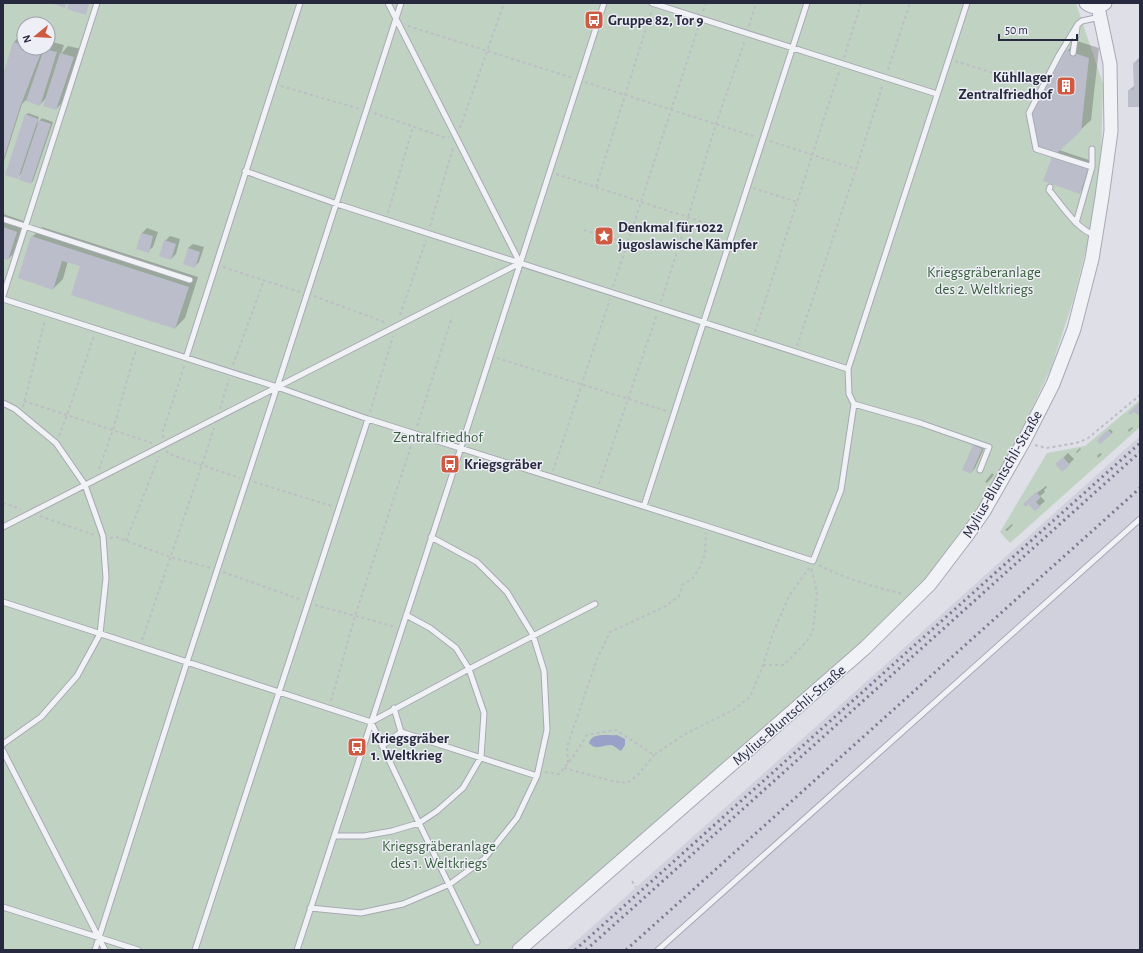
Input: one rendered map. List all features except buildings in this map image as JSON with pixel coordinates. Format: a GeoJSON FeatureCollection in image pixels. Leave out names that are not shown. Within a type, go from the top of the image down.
{"type":"FeatureCollection","features":[{"type":"Feature","properties":{"kind":"street","name":"Mylius-Bluntschli-Straße"},"geometry":{"type":"LineString","coordinates":[[519,950],[866,648],[930,584],[972,528],[1024,441],[1053,384],[1074,329],[1092,259],[1108,155],[1111,100],[1110,64],[1097,8]]}},
{"type":"Feature","properties":{"kind":"lane"},"geometry":{"type":"LineString","coordinates":[[3,296],[97,3]]}},
{"type":"Feature","properties":{"kind":"lane"},"geometry":{"type":"LineString","coordinates":[[186,358],[300,3]]}},
{"type":"Feature","properties":{"kind":"lane"},"geometry":{"type":"LineString","coordinates":[[388,3],[520,263]]}},
{"type":"Feature","properties":{"kind":"lane"},"geometry":{"type":"LineString","coordinates":[[95,950],[401,3]]}},
{"type":"Feature","properties":{"kind":"lane"},"geometry":{"type":"LineString","coordinates":[[297,950],[604,3]]}},
{"type":"Feature","properties":{"kind":"lane"},"geometry":{"type":"LineString","coordinates":[[653,3],[937,94]]}},
{"type":"Feature","properties":{"kind":"lane"},"geometry":{"type":"LineString","coordinates":[[644,506],[807,3]]}},
{"type":"Feature","properties":{"kind":"lane"},"geometry":{"type":"LineString","coordinates":[[3,299],[277,387],[368,419],[552,476],[814,562],[841,490],[854,404],[849,394],[848,369],[967,3]]}},
{"type":"Feature","properties":{"kind":"lane"},"geometry":{"type":"LineString","coordinates":[[1092,167],[1036,148],[1032,121],[1029,113],[1059,55],[1078,24],[1097,8]]}},
{"type":"Feature","properties":{"kind":"lane"},"geometry":{"type":"LineString","coordinates":[[1073,53],[1078,24]]}},
{"type":"Feature","properties":{"kind":"lane"},"geometry":{"type":"LineString","coordinates":[[1076,223],[1092,167],[1092,149]]}},
{"type":"Feature","properties":{"kind":"lane"},"geometry":{"type":"LineString","coordinates":[[245,171],[336,204],[848,369]]}},
{"type":"Feature","properties":{"kind":"lane"},"geometry":{"type":"LineString","coordinates":[[1050,187],[1049,190],[1076,223],[1090,234],[1096,235]]}},
{"type":"Feature","properties":{"kind":"lane"},"geometry":{"type":"LineString","coordinates":[[3,219],[190,280]]}},
{"type":"Feature","properties":{"kind":"lane"},"geometry":{"type":"LineString","coordinates":[[3,527],[520,263]]}},
{"type":"Feature","properties":{"kind":"lane"},"geometry":{"type":"LineString","coordinates":[[3,403],[16,409],[56,443],[85,486],[103,538],[106,578],[100,634],[77,676],[41,717],[3,744]]}},
{"type":"Feature","properties":{"kind":"lane"},"geometry":{"type":"LineString","coordinates":[[854,404],[920,423],[989,447],[980,470]]}},
{"type":"Feature","properties":{"kind":"lane"},"geometry":{"type":"LineString","coordinates":[[195,950],[368,419]]}},
{"type":"Feature","properties":{"kind":"lane"},"geometry":{"type":"LineString","coordinates":[[658,950],[1140,519]]}},
{"type":"Feature","properties":{"kind":"lane"},"geometry":{"type":"LineString","coordinates":[[310,908],[361,913],[403,904],[450,884],[489,854],[517,818],[538,773],[547,730],[544,671],[533,635],[507,592],[477,562],[431,537]]}},
{"type":"Feature","properties":{"kind":"lane"},"geometry":{"type":"LineString","coordinates":[[3,602],[371,722],[477,942]]}},
{"type":"Feature","properties":{"kind":"lane"},"geometry":{"type":"LineString","coordinates":[[371,722],[394,708],[595,604]]}},
{"type":"Feature","properties":{"kind":"lane"},"geometry":{"type":"LineString","coordinates":[[335,836],[364,836],[419,823],[437,811],[463,788],[481,757],[484,713],[469,669],[456,648],[430,628],[406,615]]}},
{"type":"Feature","properties":{"kind":"lane"},"geometry":{"type":"LineString","coordinates":[[394,708],[402,732]]}},
{"type":"Feature","properties":{"kind":"lane"},"geometry":{"type":"LineString","coordinates":[[402,732],[538,773]]}},
{"type":"Feature","properties":{"kind":"lane"},"geometry":{"type":"LineString","coordinates":[[382,746],[402,732]]}},
{"type":"Feature","properties":{"kind":"lane"},"geometry":{"type":"LineString","coordinates":[[3,751],[105,950]]}},
{"type":"Feature","properties":{"kind":"lane"},"geometry":{"type":"LineString","coordinates":[[3,906],[138,950]]}},
{"type":"Feature","properties":{"kind":"path"},"geometry":{"type":"LineString","coordinates":[[456,137],[504,3]]}},
{"type":"Feature","properties":{"kind":"path"},"geometry":{"type":"LineString","coordinates":[[596,187],[653,3]]}},
{"type":"Feature","properties":{"kind":"path"},"geometry":{"type":"LineString","coordinates":[[552,476],[706,3]]}},
{"type":"Feature","properties":{"kind":"path"},"geometry":{"type":"LineString","coordinates":[[597,491],[659,308],[716,124],[756,3]]}},
{"type":"Feature","properties":{"kind":"path"},"geometry":{"type":"LineString","coordinates":[[753,338],[862,3]]}},
{"type":"Feature","properties":{"kind":"path"},"geometry":{"type":"LineString","coordinates":[[795,352],[910,3]]}},
{"type":"Feature","properties":{"kind":"path"},"geometry":{"type":"LineString","coordinates":[[401,29],[409,26],[856,169]]}},
{"type":"Feature","properties":{"kind":"path"},"geometry":{"type":"LineString","coordinates":[[948,60],[1041,88]]}},
{"type":"Feature","properties":{"kind":"path"},"geometry":{"type":"LineString","coordinates":[[386,220],[413,127]]}},
{"type":"Feature","properties":{"kind":"path"},"geometry":{"type":"LineString","coordinates":[[549,172],[733,231]]}},
{"type":"Feature","properties":{"kind":"path"},"geometry":{"type":"LineString","coordinates":[[748,186],[797,202]]}},
{"type":"Feature","properties":{"kind":"path"},"geometry":{"type":"LineString","coordinates":[[584,230],[627,243]]}},
{"type":"Feature","properties":{"kind":"path"},"geometry":{"type":"LineString","coordinates":[[216,265],[308,294],[396,326],[368,419]]}},
{"type":"Feature","properties":{"kind":"path"},"geometry":{"type":"LineString","coordinates":[[140,647],[202,466],[231,372],[264,280]]}},
{"type":"Feature","properties":{"kind":"path"},"geometry":{"type":"LineString","coordinates":[[21,414],[47,313]]}},
{"type":"Feature","properties":{"kind":"path"},"geometry":{"type":"LineString","coordinates":[[329,708],[355,616],[452,317]]}},
{"type":"Feature","properties":{"kind":"path"},"geometry":{"type":"LineString","coordinates":[[56,443],[96,329]]}},
{"type":"Feature","properties":{"kind":"path"},"geometry":{"type":"LineString","coordinates":[[95,481],[113,430],[138,342]]}},
{"type":"Feature","properties":{"kind":"path"},"geometry":{"type":"LineString","coordinates":[[490,356],[674,414]]}},
{"type":"Feature","properties":{"kind":"path"},"geometry":{"type":"LineString","coordinates":[[1024,441],[1044,448],[1076,443],[1087,439],[1140,395]]}},
{"type":"Feature","properties":{"kind":"path"},"geometry":{"type":"LineString","coordinates":[[24,401],[162,446],[126,541]]}},
{"type":"Feature","properties":{"kind":"path"},"geometry":{"type":"LineString","coordinates":[[247,480],[339,508]]}},
{"type":"Feature","properties":{"kind":"path"},"geometry":{"type":"LineString","coordinates":[[3,503],[103,538],[116,537],[170,557],[217,570],[308,603],[401,628]]}},
{"type":"Feature","properties":{"kind":"path"},"geometry":{"type":"LineString","coordinates":[[568,763],[567,747],[597,659],[610,632],[666,606],[679,596],[683,584],[693,578],[700,567],[705,554],[706,526]]}},
{"type":"Feature","properties":{"kind":"path"},"geometry":{"type":"LineString","coordinates":[[814,562],[831,572],[880,589],[903,594]]}},
{"type":"Feature","properties":{"kind":"path"},"geometry":{"type":"LineString","coordinates":[[564,768],[612,781],[627,783],[637,776],[654,755],[685,734],[732,710],[750,697],[763,665],[773,633],[789,596],[811,565],[817,592],[813,631],[807,641],[784,665],[763,665]]}},
{"type":"Feature","properties":{"kind":"path"},"geometry":{"type":"LineString","coordinates":[[538,773],[559,774],[587,735],[616,730],[654,755]]}},
{"type":"Feature","properties":{"kind":"path"},"geometry":{"type":"LineString","coordinates":[[632,880],[636,887]]}},
{"type":"Feature","properties":{"kind":"shaded area"},"geometry":{"type":"Polygon","coordinates":[[[1140,436],[1140,950],[566,950],[943,613],[1140,436]]]}},
{"type":"Feature","properties":{"kind":"green space","name":"Zentralfriedhof"},"geometry":{"type":"Polygon","coordinates":[[[3,3],[1076,3],[1103,84],[1101,157],[1090,234],[1073,301],[1051,368],[1013,448],[985,496],[926,579],[862,645],[509,950],[3,950],[3,3]]]}},
{"type":"Feature","properties":{"kind":"green space"},"geometry":{"type":"Polygon","coordinates":[[[1140,400],[1140,427],[1010,543],[1000,532],[1047,453],[1085,446],[1140,400]]]}},
{"type":"Feature","properties":{"kind":"water"},"geometry":{"type":"Polygon","coordinates":[[[601,735],[617,735],[625,739],[625,745],[621,751],[612,745],[594,747],[589,743],[593,737],[601,735]]]}},
{"type":"Feature","properties":{"kind":"railway"},"geometry":{"type":"LineString","coordinates":[[575,950],[1140,443]]}},
{"type":"Feature","properties":{"kind":"railway"},"geometry":{"type":"LineString","coordinates":[[586,950],[1140,452]]}},
{"type":"Feature","properties":{"kind":"railway"},"geometry":{"type":"LineString","coordinates":[[626,950],[1140,488]]}},
{"type":"Feature","properties":{"kind":"place","name":"Gruppe 82, Tor 9"},"geometry":{"type":"Point","coordinates":[594,20]}},
{"type":"Feature","properties":{"kind":"place","name":"Kühllager Zentralfriedhof"},"geometry":{"type":"Point","coordinates":[1066,86]}},
{"type":"Feature","properties":{"kind":"place","name":"Denkmal für 1022 jugoslawische Kämpfer"},"geometry":{"type":"Point","coordinates":[604,236]}},
{"type":"Feature","properties":{"kind":"place","name":"Kriegsgräber"},"geometry":{"type":"Point","coordinates":[450,464]}},
{"type":"Feature","properties":{"kind":"place","name":"Kriegsgräber 1. Weltkrieg"},"geometry":{"type":"Point","coordinates":[357,747]}},
{"type":"Feature","properties":{"kind":"park label","name":"Kriegsgräberanlage des 2. Weltkriegs"},"geometry":{"type":"Point","coordinates":[984,280]}},
{"type":"Feature","properties":{"kind":"park label","name":"Kriegsgräberanlage des 1. Weltkriegs"},"geometry":{"type":"Point","coordinates":[439,854]}}]}
